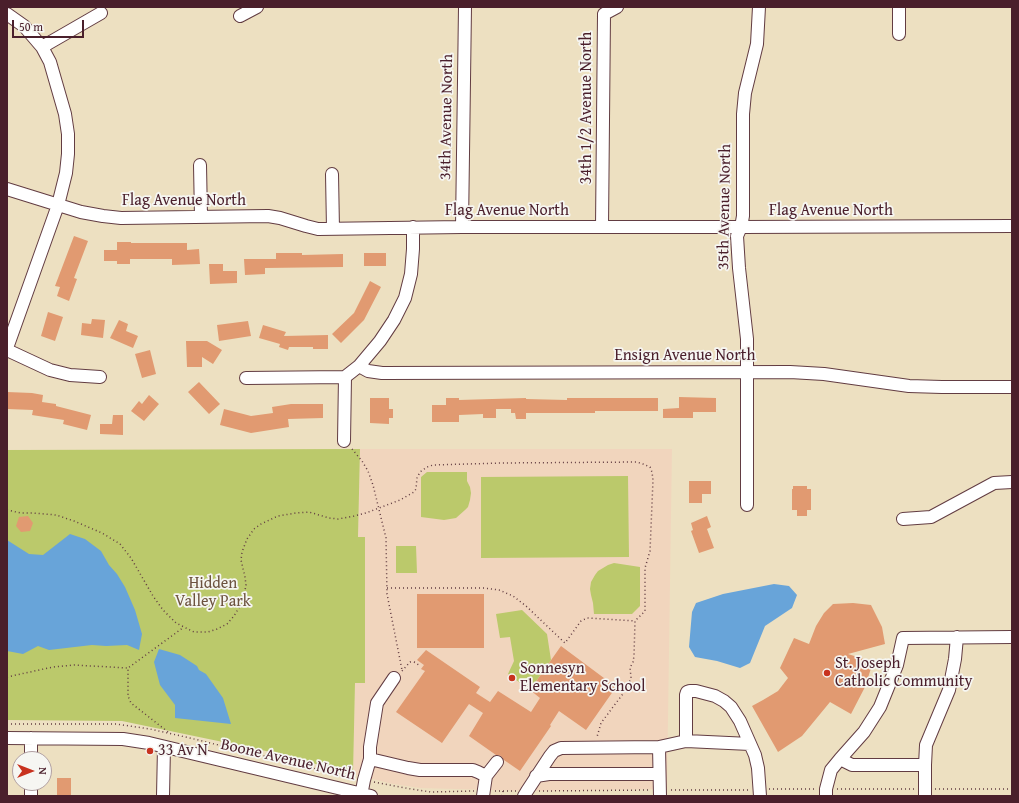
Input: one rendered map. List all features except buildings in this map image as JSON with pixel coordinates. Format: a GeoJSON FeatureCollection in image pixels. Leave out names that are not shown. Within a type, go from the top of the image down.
{"type":"FeatureCollection","features":[{"type":"Feature","properties":{"kind":"street"},"geometry":{"type":"LineString","coordinates":[[240,16],[257,7]]}},
{"type":"Feature","properties":{"kind":"street","name":"34th Avenue North"},"geometry":{"type":"LineString","coordinates":[[462,227],[465,7]]}},
{"type":"Feature","properties":{"kind":"street"},"geometry":{"type":"LineString","coordinates":[[601,10],[617,7]]}},
{"type":"Feature","properties":{"kind":"street","name":"35th Avenue North"},"geometry":{"type":"LineString","coordinates":[[747,505],[747,339],[737,236],[741,227],[743,216],[743,114],[745,93],[757,44],[759,7]]}},
{"type":"Feature","properties":{"kind":"street"},"geometry":{"type":"LineString","coordinates":[[899,7],[899,34]]}},
{"type":"Feature","properties":{"kind":"street","name":"34th 1/2 Avenue North"},"geometry":{"type":"LineString","coordinates":[[601,10],[602,227]]}},
{"type":"Feature","properties":{"kind":"street"},"geometry":{"type":"LineString","coordinates":[[42,47],[101,13]]}},
{"type":"Feature","properties":{"kind":"street"},"geometry":{"type":"LineString","coordinates":[[7,14],[24,26],[42,47],[50,62],[68,134],[66,173],[58,204],[7,349],[50,370],[70,375],[100,377]]}},
{"type":"Feature","properties":{"kind":"street"},"geometry":{"type":"LineString","coordinates":[[200,165],[201,217]]}},
{"type":"Feature","properties":{"kind":"street"},"geometry":{"type":"LineString","coordinates":[[332,174],[333,228]]}},
{"type":"Feature","properties":{"kind":"street","name":"Flag Avenue North"},"geometry":{"type":"LineString","coordinates":[[7,189],[81,212],[102,216],[121,218],[268,216],[318,229],[413,227],[1012,226]]}},
{"type":"Feature","properties":{"kind":"street"},"geometry":{"type":"LineString","coordinates":[[246,378],[345,377],[359,366],[380,341],[394,320],[405,298],[411,274],[413,227]]}},
{"type":"Feature","properties":{"kind":"street","name":"Ensign Avenue North"},"geometry":{"type":"LineString","coordinates":[[359,366],[368,371],[382,373],[790,372],[858,378],[909,386],[1012,387]]}},
{"type":"Feature","properties":{"kind":"street"},"geometry":{"type":"LineString","coordinates":[[344,441],[345,377]]}},
{"type":"Feature","properties":{"kind":"street"},"geometry":{"type":"LineString","coordinates":[[903,519],[931,517],[994,483],[1012,482]]}},
{"type":"Feature","properties":{"kind":"street"},"geometry":{"type":"LineString","coordinates":[[925,792],[926,745],[949,690],[955,660],[957,637]]}},
{"type":"Feature","properties":{"kind":"street"},"geometry":{"type":"LineString","coordinates":[[826,793],[831,770],[864,732],[880,707],[897,665],[904,638],[1012,637]]}},
{"type":"Feature","properties":{"kind":"street"},"geometry":{"type":"LineString","coordinates":[[364,795],[364,780],[370,759],[370,747],[377,703],[398,674]]}},
{"type":"Feature","properties":{"kind":"street"},"geometry":{"type":"LineString","coordinates":[[686,742],[687,692],[690,690],[704,693],[715,696],[724,701],[731,707],[740,721],[755,755],[758,768],[759,793]]}},
{"type":"Feature","properties":{"kind":"street","name":"Boone Avenue North"},"geometry":{"type":"LineString","coordinates":[[7,738],[123,738],[364,795]]}},
{"type":"Feature","properties":{"kind":"street"},"geometry":{"type":"LineString","coordinates":[[31,738],[31,751]]}},
{"type":"Feature","properties":{"kind":"street"},"geometry":{"type":"LineString","coordinates":[[525,793],[550,756],[554,751],[560,748],[659,747],[686,742],[750,744]]}},
{"type":"Feature","properties":{"kind":"street"},"geometry":{"type":"LineString","coordinates":[[163,796],[164,747]]}},
{"type":"Feature","properties":{"kind":"street"},"geometry":{"type":"LineString","coordinates":[[659,747],[659,793]]}},
{"type":"Feature","properties":{"kind":"street"},"geometry":{"type":"LineString","coordinates":[[370,759],[420,770],[473,770],[486,776]]}},
{"type":"Feature","properties":{"kind":"street"},"geometry":{"type":"LineString","coordinates":[[840,759],[852,765],[925,765]]}},
{"type":"Feature","properties":{"kind":"street"},"geometry":{"type":"LineString","coordinates":[[484,794],[486,776],[497,762]]}},
{"type":"Feature","properties":{"kind":"street"},"geometry":{"type":"LineString","coordinates":[[536,776],[549,774],[659,774]]}},
{"type":"Feature","properties":{"kind":"path"},"geometry":{"type":"LineString","coordinates":[[344,441],[362,461],[368,471],[386,538],[387,588],[398,674]]}},
{"type":"Feature","properties":{"kind":"path"},"geometry":{"type":"LineString","coordinates":[[7,510],[21,513],[56,515],[102,533],[120,544],[131,558],[153,596],[163,610],[176,623],[194,632],[208,632],[227,624],[240,606],[244,596],[246,584],[241,560],[242,552],[247,539],[254,529],[278,516],[309,512],[338,519],[354,516],[379,508],[400,500],[414,492],[420,472],[433,465],[630,462],[643,464],[650,467],[652,472],[650,551],[645,568],[645,611],[635,621],[634,656],[630,668],[631,677],[628,687],[601,723],[597,737]]}},
{"type":"Feature","properties":{"kind":"path"},"geometry":{"type":"LineString","coordinates":[[387,588],[484,588],[500,590],[514,596],[565,643],[582,621],[587,618],[635,621]]}},
{"type":"Feature","properties":{"kind":"path"},"geometry":{"type":"LineString","coordinates":[[7,677],[53,667],[74,665],[128,668],[184,628]]}},
{"type":"Feature","properties":{"kind":"path"},"geometry":{"type":"LineString","coordinates":[[398,674],[410,662],[414,662],[419,665]]}},
{"type":"Feature","properties":{"kind":"path"},"geometry":{"type":"LineString","coordinates":[[128,668],[128,696],[131,703],[170,734]]}},
{"type":"Feature","properties":{"kind":"path"},"geometry":{"type":"LineString","coordinates":[[7,724],[116,724],[150,729],[328,772],[431,792],[484,794],[502,791],[525,793],[826,793],[1012,789]]}},
{"type":"Feature","properties":{"kind":"path"},"geometry":{"type":"LineString","coordinates":[[502,791],[502,796]]}},
{"type":"Feature","properties":{"kind":"shaded area","name":"Sonnesyn Elementary School"},"geometry":{"type":"Polygon","coordinates":[[[360,449],[672,449],[667,789],[527,791],[420,788],[393,784],[353,774],[360,449]]]}},
{"type":"Feature","properties":{"kind":"green space","name":"Hidden Valley Park"},"geometry":{"type":"Polygon","coordinates":[[[360,449],[358,537],[365,537],[365,683],[355,683],[353,774],[271,752],[122,721],[7,720],[7,450],[360,449]]]}},
{"type":"Feature","properties":{"kind":"green space"},"geometry":{"type":"Polygon","coordinates":[[[427,472],[467,472],[467,481],[471,493],[470,500],[468,507],[456,518],[444,520],[421,517],[421,477],[427,472]]]}},
{"type":"Feature","properties":{"kind":"green space"},"geometry":{"type":"Polygon","coordinates":[[[628,476],[629,557],[481,558],[481,477],[628,476]]]}},
{"type":"Feature","properties":{"kind":"green space"},"geometry":{"type":"Polygon","coordinates":[[[396,546],[416,546],[417,573],[396,573],[396,546]]]}},
{"type":"Feature","properties":{"kind":"green space"},"geometry":{"type":"Polygon","coordinates":[[[614,563],[640,567],[640,606],[632,614],[594,614],[590,589],[591,582],[598,571],[614,563]]]}},
{"type":"Feature","properties":{"kind":"green space"},"geometry":{"type":"Polygon","coordinates":[[[522,610],[547,634],[551,660],[530,690],[508,674],[514,661],[510,637],[500,638],[496,614],[522,610]]]}},
{"type":"Feature","properties":{"kind":"water"},"geometry":{"type":"Polygon","coordinates":[[[70,534],[85,539],[101,551],[125,587],[135,610],[142,634],[139,650],[127,645],[92,645],[49,650],[38,646],[23,654],[7,651],[7,540],[29,554],[43,555],[70,534]]]}},
{"type":"Feature","properties":{"kind":"water"},"geometry":{"type":"Polygon","coordinates":[[[774,584],[789,586],[797,595],[792,608],[765,626],[750,663],[740,668],[717,661],[695,657],[689,647],[692,612],[696,603],[723,594],[774,584]]]}},
{"type":"Feature","properties":{"kind":"water"},"geometry":{"type":"Polygon","coordinates":[[[159,649],[180,655],[206,674],[223,698],[231,724],[175,718],[175,705],[160,685],[154,662],[159,649]]]}},
{"type":"Feature","properties":{"kind":"place","name":"St. Joseph Catholic Community"},"geometry":{"type":"Point","coordinates":[827,673]}},
{"type":"Feature","properties":{"kind":"place","name":"Sonnesyn Elementary School"},"geometry":{"type":"Point","coordinates":[512,678]}},
{"type":"Feature","properties":{"kind":"place","name":"33 Av N"},"geometry":{"type":"Point","coordinates":[150,751]}}]}
